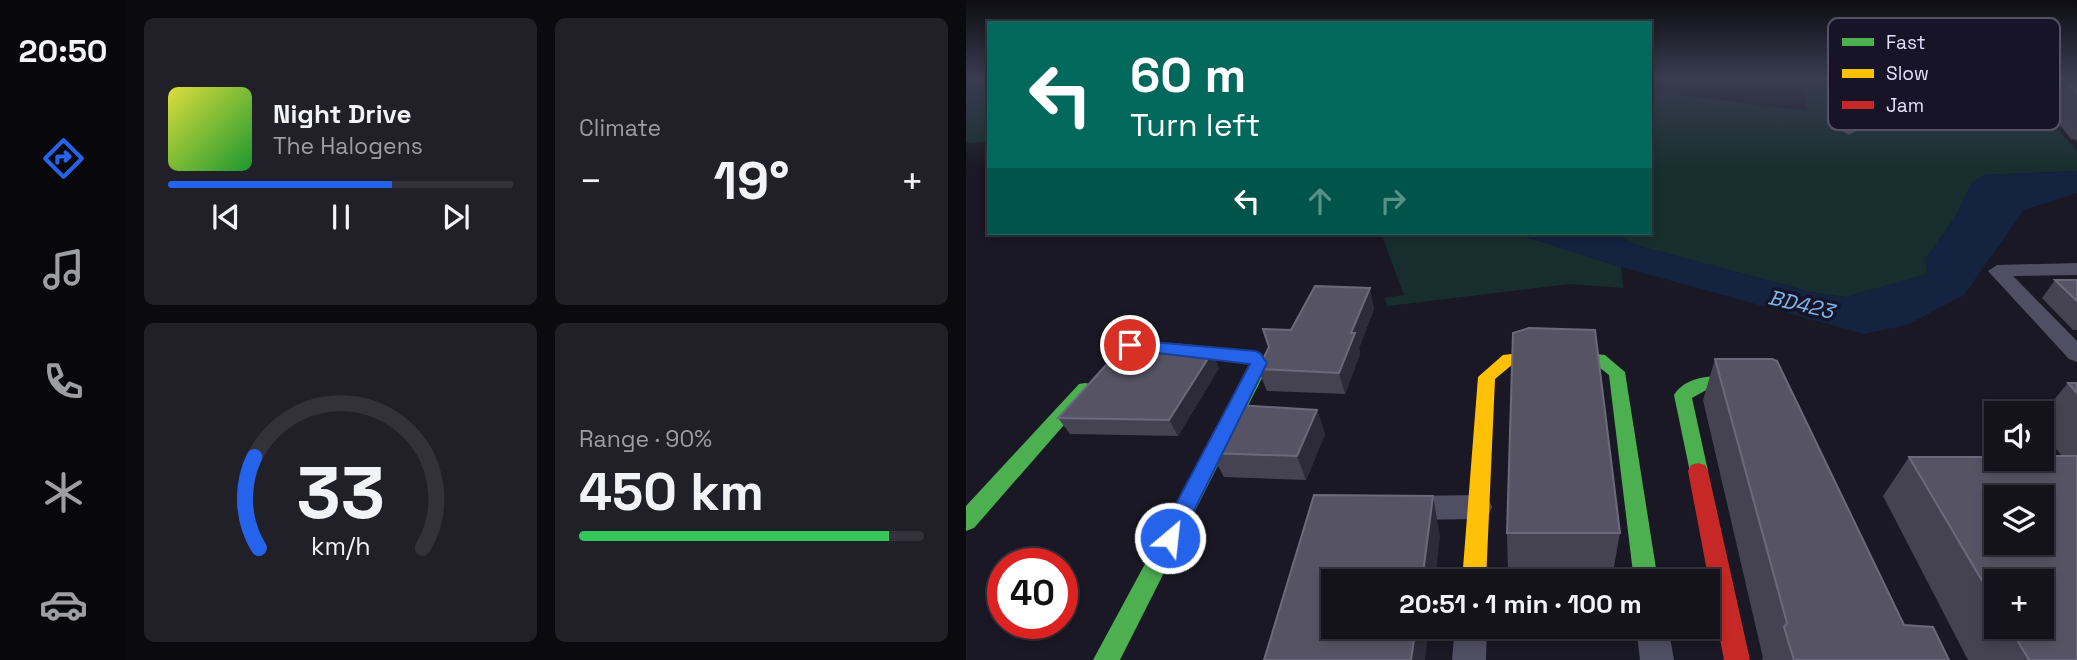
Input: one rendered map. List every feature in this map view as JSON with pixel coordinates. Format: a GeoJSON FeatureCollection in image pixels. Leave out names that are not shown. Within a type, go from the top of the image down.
{"type":"FeatureCollection","features":[{"type":"Feature","properties":{"kind":"street"},"geometry":{"type":"LineString","coordinates":[[2077,269],[1997,271],[2077,354]]}},
{"type":"Feature","properties":{"kind":"street"},"geometry":{"type":"LineString","coordinates":[[1106,660],[1259,368],[1255,357],[1156,347]]}},
{"type":"Feature","properties":{"kind":"street"},"geometry":{"type":"LineString","coordinates":[[1475,569],[1487,377],[1494,366],[1505,358],[1520,355],[1599,359],[1610,363],[1617,372],[1644,569]]}},
{"type":"Feature","properties":{"kind":"street"},"geometry":{"type":"LineString","coordinates":[[966,521],[1092,381]]}},
{"type":"Feature","properties":{"kind":"street"},"geometry":{"type":"LineString","coordinates":[[1737,660],[1684,395],[1692,385],[1703,382],[1766,384]]}},
{"type":"Feature","properties":{"kind":"street"},"geometry":{"type":"LineString","coordinates":[[1384,508],[1478,508]]}},
{"type":"Feature","properties":{"kind":"street"},"geometry":{"type":"LineString","coordinates":[[1469,660],[1470,639]]}},
{"type":"Feature","properties":{"kind":"street"},"geometry":{"type":"LineString","coordinates":[[1654,639],[1657,660]]}},
{"type":"Feature","properties":{"kind":"green space"},"geometry":{"type":"Polygon","coordinates":[[[966,109],[987,109],[987,142],[966,143],[966,109]]]}},
{"type":"Feature","properties":{"kind":"green space"},"geometry":{"type":"Polygon","coordinates":[[[1652,109],[1806,111],[1806,109],[1828,109],[1828,130],[2058,130],[2077,151],[2077,171],[1984,175],[1971,184],[1956,216],[1925,260],[1928,274],[1846,297],[1811,292],[1639,246],[1616,235],[1652,235],[1652,109]]]}},
{"type":"Feature","properties":{"kind":"green space"},"geometry":{"type":"Polygon","coordinates":[[[1382,235],[1520,235],[1621,267],[1623,288],[1569,284],[1388,306],[1384,298],[1404,295],[1382,235]]]}},
{"type":"Feature","properties":{"kind":"water","name":"BD423"},"geometry":{"type":"Polygon","coordinates":[[[2077,171],[2077,193],[2024,210],[1964,295],[1907,325],[1864,334],[1621,267],[1520,235],[1616,235],[1639,246],[1811,292],[1846,297],[1928,274],[1925,260],[1956,216],[1971,184],[1984,175],[2077,171]]]}},
{"type":"Feature","properties":{"kind":"building"},"geometry":{"type":"Polygon","coordinates":[[[2055,280],[2077,280],[2077,301],[2055,280]]]}},
{"type":"Feature","properties":{"kind":"building"},"geometry":{"type":"Polygon","coordinates":[[[1315,286],[1370,288],[1351,333],[1355,333],[1339,373],[1258,369],[1269,347],[1263,329],[1291,330],[1315,286]]]}},
{"type":"Feature","properties":{"kind":"building"},"geometry":{"type":"Polygon","coordinates":[[[1529,328],[1595,330],[1620,533],[1507,533],[1513,333],[1529,328]]]}},
{"type":"Feature","properties":{"kind":"building"},"geometry":{"type":"Polygon","coordinates":[[[1125,344],[1212,352],[1169,420],[1058,418],[1125,344]]]}},
{"type":"Feature","properties":{"kind":"building"},"geometry":{"type":"Polygon","coordinates":[[[1715,359],[1777,361],[1904,625],[1933,627],[1949,660],[1794,660],[1784,627],[1787,623],[1715,359]]]}},
{"type":"Feature","properties":{"kind":"building"},"geometry":{"type":"Polygon","coordinates":[[[2068,383],[2077,383],[2077,393],[2068,383]]]}},
{"type":"Feature","properties":{"kind":"building"},"geometry":{"type":"Polygon","coordinates":[[[1237,405],[1317,410],[1297,456],[1211,453],[1237,405]]]}},
{"type":"Feature","properties":{"kind":"building"},"geometry":{"type":"Polygon","coordinates":[[[2054,456],[2077,456],[2077,660],[2029,660],[2017,639],[2054,639],[2054,569],[1984,569],[1984,584],[1909,457],[1984,457],[1984,471],[2054,471],[2054,456]]]}},
{"type":"Feature","properties":{"kind":"building"},"geometry":{"type":"Polygon","coordinates":[[[1314,495],[1433,496],[1424,569],[1321,569],[1321,639],[1414,639],[1411,660],[1264,660],[1314,495]]]}},
{"type":"Feature","properties":{"kind":"traffic: fast"},"geometry":{"type":"LineString","coordinates":[[1106,660],[1259,368],[1255,357],[1172,349]]}},
{"type":"Feature","properties":{"kind":"traffic: fast"},"geometry":{"type":"LineString","coordinates":[[1551,355],[1599,359],[1617,372],[1644,569]]}},
{"type":"Feature","properties":{"kind":"traffic: fast"},"geometry":{"type":"LineString","coordinates":[[1698,471],[1683,395],[1705,383],[1747,382]]}},
{"type":"Feature","properties":{"kind":"traffic: fast"},"geometry":{"type":"LineString","coordinates":[[966,521],[1085,389]]}},
{"type":"Feature","properties":{"kind":"traffic: slow"},"geometry":{"type":"LineString","coordinates":[[1475,569],[1487,377],[1509,359],[1551,355]]}},
{"type":"Feature","properties":{"kind":"traffic: jam"},"geometry":{"type":"LineString","coordinates":[[1698,471],[1737,660]]}},
{"type":"Feature","properties":{"kind":"route"},"geometry":{"type":"LineString","coordinates":[[1130,345],[1255,357],[1259,363],[1259,368],[1170,538]]}}]}
